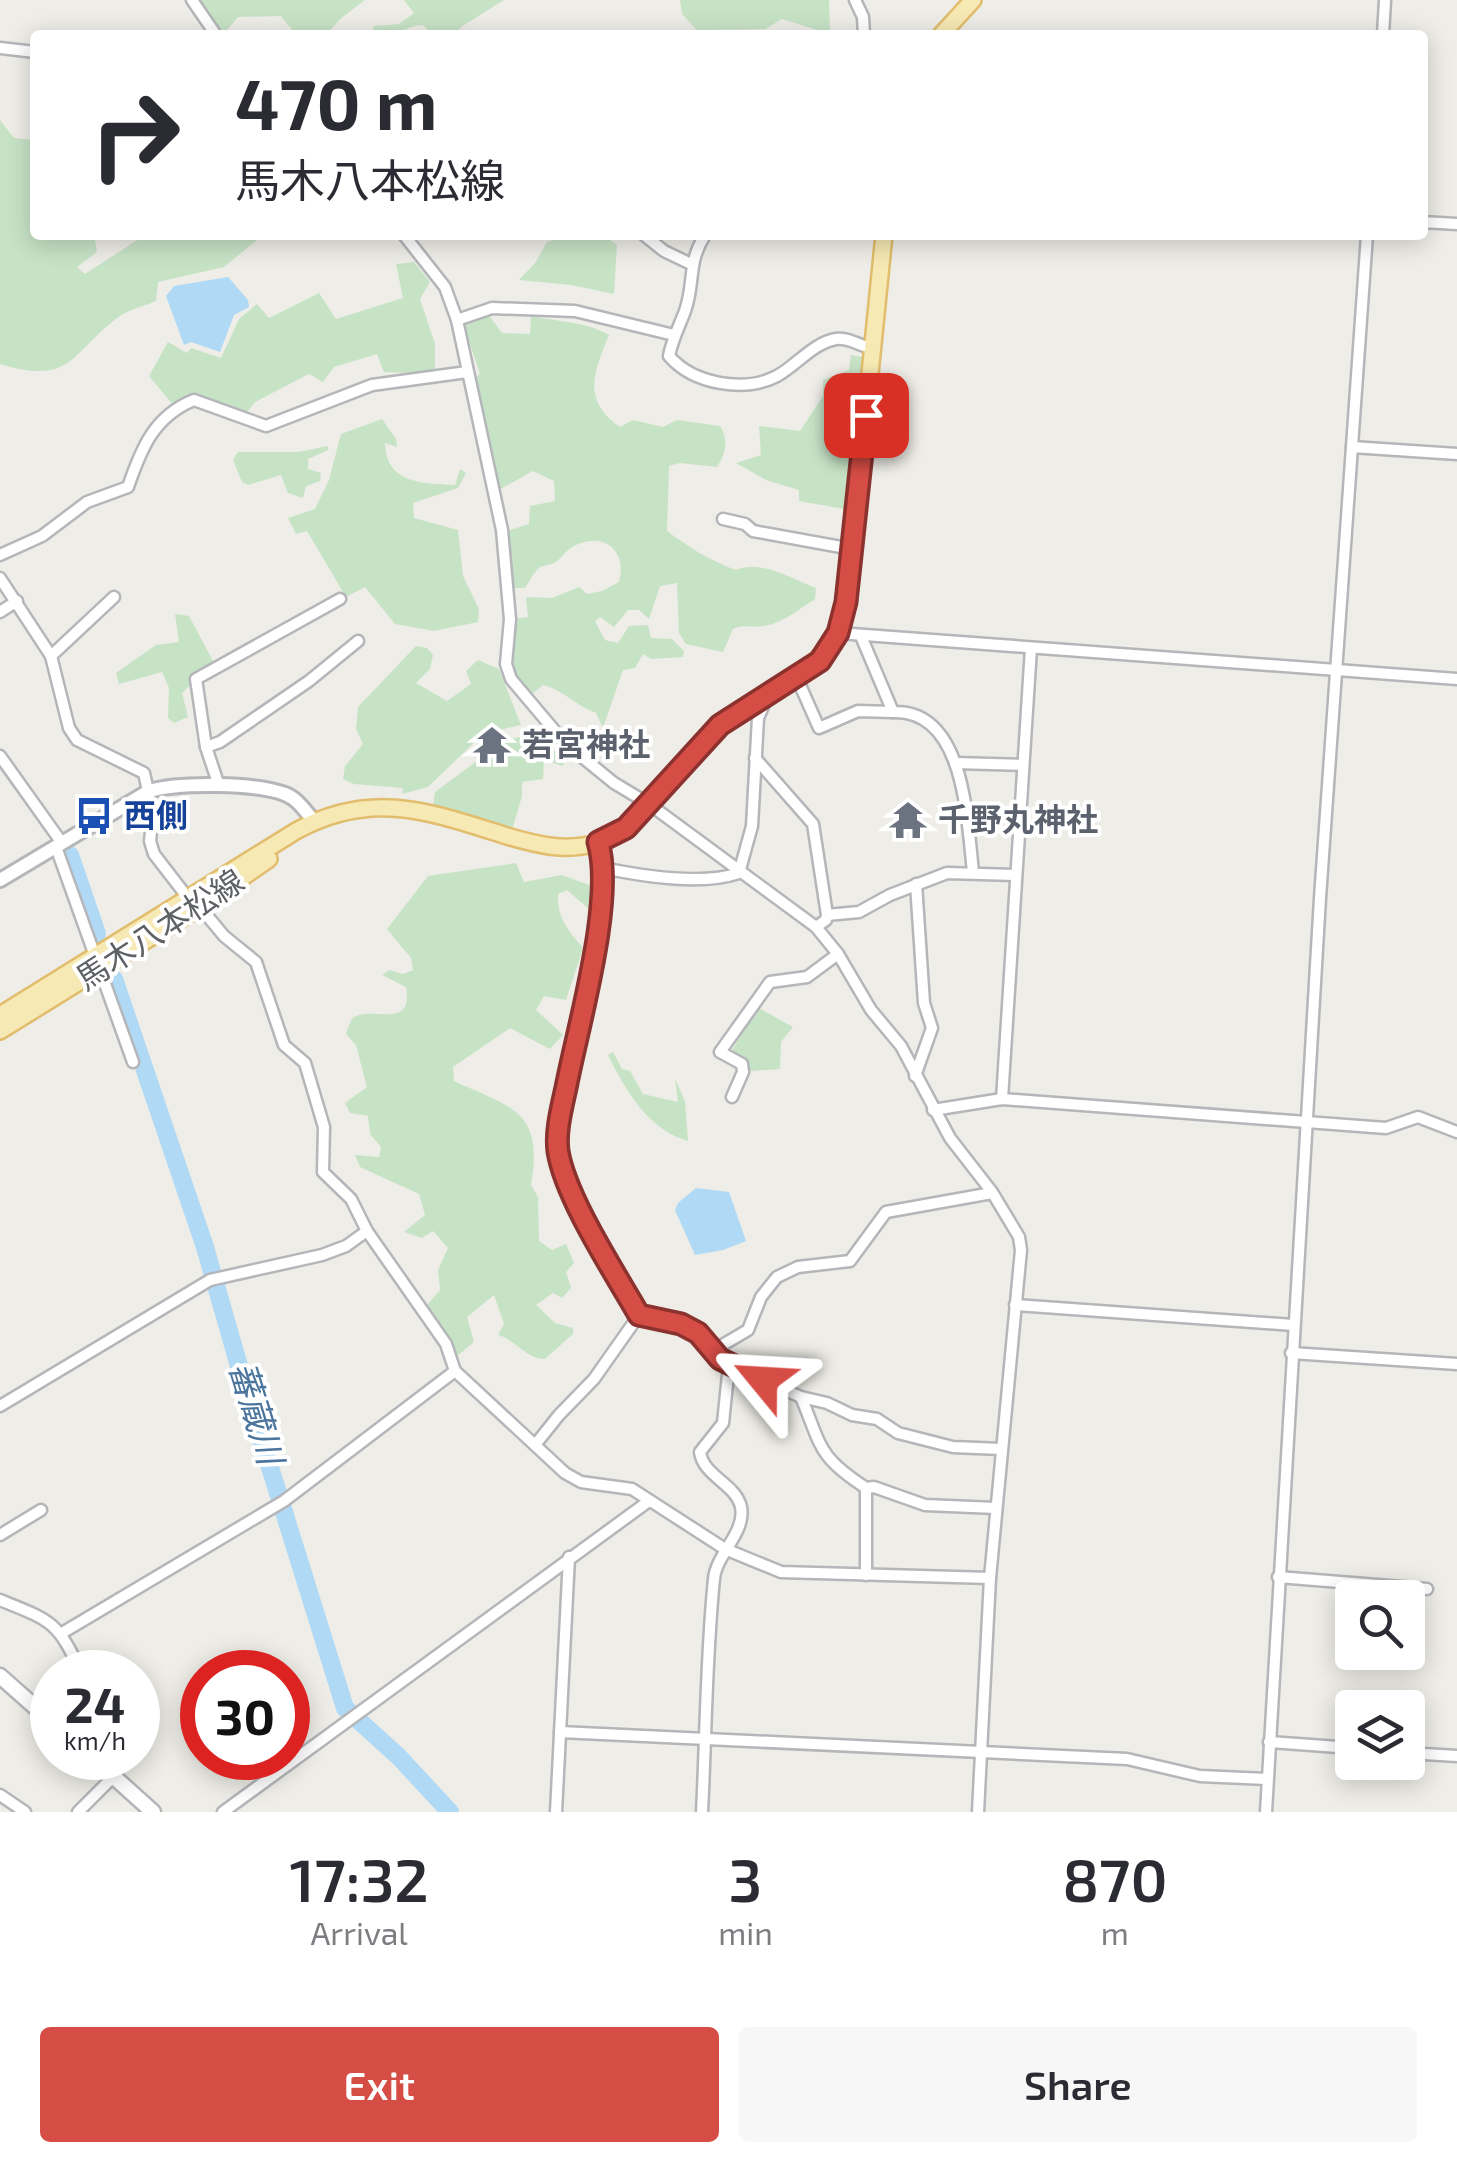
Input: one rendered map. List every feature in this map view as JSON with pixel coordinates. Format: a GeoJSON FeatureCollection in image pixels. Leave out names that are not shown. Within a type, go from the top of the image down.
{"type":"FeatureCollection","features":[{"type":"Feature","properties":{"kind":"main road"},"geometry":{"type":"LineString","coordinates":[[946,30],[973,0]]}},
{"type":"Feature","properties":{"kind":"main road","name":"馬木八本松線"},"geometry":{"type":"LineString","coordinates":[[0,1031],[98,962],[314,822],[344,810],[397,806],[427,810],[543,847],[598,842],[626,828],[720,725],[820,661],[838,633],[846,602],[884,240]]}},
{"type":"Feature","properties":{"kind":"main road","name":"馬木八本松線"},"geometry":{"type":"LineString","coordinates":[[0,1015],[98,962]]}},
{"type":"Feature","properties":{"kind":"main road"},"geometry":{"type":"LineString","coordinates":[[0,1676],[30,1703]]}},
{"type":"Feature","properties":{"kind":"main road"},"geometry":{"type":"LineString","coordinates":[[119,1780],[153,1812]]}},
{"type":"Feature","properties":{"kind":"street"},"geometry":{"type":"LineString","coordinates":[[192,0],[213,30]]}},
{"type":"Feature","properties":{"kind":"street"},"geometry":{"type":"LineString","coordinates":[[855,0],[864,17],[864,30]]}},
{"type":"Feature","properties":{"kind":"street"},"geometry":{"type":"LineString","coordinates":[[1383,30],[1385,0]]}},
{"type":"Feature","properties":{"kind":"street"},"geometry":{"type":"LineString","coordinates":[[0,48],[30,51]]}},
{"type":"Feature","properties":{"kind":"street"},"geometry":{"type":"LineString","coordinates":[[1428,222],[1457,224]]}},
{"type":"Feature","properties":{"kind":"street"},"geometry":{"type":"LineString","coordinates":[[408,240],[445,287],[480,419],[502,530],[510,619],[506,664],[511,679],[565,743],[614,783],[649,804],[816,928],[838,954],[871,1010],[901,1046],[933,1110],[1019,1238],[1021,1250],[990,1578],[978,1812]]}},
{"type":"Feature","properties":{"kind":"street"},"geometry":{"type":"LineString","coordinates":[[650,240],[691,264]]}},
{"type":"Feature","properties":{"kind":"street"},"geometry":{"type":"LineString","coordinates":[[703,240],[691,264],[686,310],[668,356],[694,376],[733,383],[774,377],[816,348],[839,338],[873,348]]}},
{"type":"Feature","properties":{"kind":"street"},"geometry":{"type":"LineString","coordinates":[[1266,1812],[1291,1353],[1367,240]]}},
{"type":"Feature","properties":{"kind":"street"},"geometry":{"type":"LineString","coordinates":[[456,320],[492,308],[575,311],[674,334]]}},
{"type":"Feature","properties":{"kind":"street"},"geometry":{"type":"LineString","coordinates":[[0,555],[42,536],[87,502],[128,487],[148,435],[163,418],[194,400],[266,426],[372,386],[467,372]]}},
{"type":"Feature","properties":{"kind":"street"},"geometry":{"type":"LineString","coordinates":[[1352,447],[1457,454]]}},
{"type":"Feature","properties":{"kind":"street"},"geometry":{"type":"LineString","coordinates":[[723,520],[745,524],[753,531],[852,549]]}},
{"type":"Feature","properties":{"kind":"street"},"geometry":{"type":"LineString","coordinates":[[0,578],[51,656],[69,728],[77,740],[144,773],[150,792],[150,841],[154,854],[224,936],[261,969],[284,1044],[305,1062],[324,1127],[324,1172],[351,1199],[367,1231],[446,1344],[455,1371],[565,1473],[581,1482],[632,1488],[725,1549],[781,1572],[990,1578]]}},
{"type":"Feature","properties":{"kind":"street"},"geometry":{"type":"LineString","coordinates":[[51,656],[114,597]]}},
{"type":"Feature","properties":{"kind":"street"},"geometry":{"type":"LineString","coordinates":[[219,786],[206,746],[196,679],[340,599]]}},
{"type":"Feature","properties":{"kind":"street"},"geometry":{"type":"LineString","coordinates":[[0,612],[18,601]]}},
{"type":"Feature","properties":{"kind":"street"},"geometry":{"type":"LineString","coordinates":[[838,633],[1457,679]]}},
{"type":"Feature","properties":{"kind":"street"},"geometry":{"type":"LineString","coordinates":[[861,636],[893,712]]}},
{"type":"Feature","properties":{"kind":"street"},"geometry":{"type":"LineString","coordinates":[[206,746],[220,742],[308,682],[358,641]]}},
{"type":"Feature","properties":{"kind":"street"},"geometry":{"type":"LineString","coordinates":[[1002,1100],[1031,648]]}},
{"type":"Feature","properties":{"kind":"street"},"geometry":{"type":"LineString","coordinates":[[796,676],[819,728],[858,711],[893,712],[922,715],[944,738],[956,763],[974,872]]}},
{"type":"Feature","properties":{"kind":"street"},"geometry":{"type":"LineString","coordinates":[[739,872],[752,826],[758,718],[768,694]]}},
{"type":"Feature","properties":{"kind":"street"},"geometry":{"type":"LineString","coordinates":[[0,756],[59,845],[133,1062]]}},
{"type":"Feature","properties":{"kind":"street"},"geometry":{"type":"LineString","coordinates":[[755,758],[813,824],[827,915],[816,928]]}},
{"type":"Feature","properties":{"kind":"street"},"geometry":{"type":"LineString","coordinates":[[956,763],[1023,766]]}},
{"type":"Feature","properties":{"kind":"street"},"geometry":{"type":"LineString","coordinates":[[0,880],[150,792],[167,787],[219,786],[287,795],[314,822]]}},
{"type":"Feature","properties":{"kind":"street"},"geometry":{"type":"LineString","coordinates":[[598,842],[603,868],[601,914],[562,1107],[558,1150],[577,1204],[639,1315],[681,1324],[698,1333],[729,1365],[801,1397],[876,1419],[898,1433],[954,1447],[1001,1449]]}},
{"type":"Feature","properties":{"kind":"street"},"geometry":{"type":"LineString","coordinates":[[603,868],[646,876],[725,877],[739,872]]}},
{"type":"Feature","properties":{"kind":"street"},"geometry":{"type":"LineString","coordinates":[[827,915],[859,912],[946,873],[1016,875]]}},
{"type":"Feature","properties":{"kind":"street"},"geometry":{"type":"LineString","coordinates":[[916,884],[924,1003],[932,1028],[916,1076]]}},
{"type":"Feature","properties":{"kind":"street"},"geometry":{"type":"LineString","coordinates":[[732,1097],[743,1072],[742,1064],[720,1052],[758,997],[770,982],[807,977],[838,954]]}},
{"type":"Feature","properties":{"kind":"street"},"geometry":{"type":"LineString","coordinates":[[933,1110],[1002,1100],[1386,1128],[1418,1118],[1457,1132]]}},
{"type":"Feature","properties":{"kind":"street"},"geometry":{"type":"LineString","coordinates":[[714,1350],[748,1330],[760,1297],[777,1276],[798,1267],[850,1261],[886,1212],[992,1194]]}},
{"type":"Feature","properties":{"kind":"street"},"geometry":{"type":"LineString","coordinates":[[0,1406],[214,1278],[322,1254],[346,1246],[367,1231]]}},
{"type":"Feature","properties":{"kind":"street"},"geometry":{"type":"LineString","coordinates":[[1015,1305],[1293,1325]]}},
{"type":"Feature","properties":{"kind":"street"},"geometry":{"type":"LineString","coordinates":[[535,1445],[594,1379],[639,1315]]}},
{"type":"Feature","properties":{"kind":"street"},"geometry":{"type":"LineString","coordinates":[[1291,1353],[1457,1364]]}},
{"type":"Feature","properties":{"kind":"street"},"geometry":{"type":"LineString","coordinates":[[702,1812],[714,1573],[734,1538],[741,1512],[740,1505],[702,1462],[700,1452],[723,1422],[729,1365]]}},
{"type":"Feature","properties":{"kind":"street"},"geometry":{"type":"LineString","coordinates":[[62,1633],[281,1503],[455,1371]]}},
{"type":"Feature","properties":{"kind":"street"},"geometry":{"type":"LineString","coordinates":[[801,1397],[818,1446],[832,1464],[866,1488],[874,1486],[925,1505],[996,1508]]}},
{"type":"Feature","properties":{"kind":"street"},"geometry":{"type":"LineString","coordinates":[[866,1488],[866,1574]]}},
{"type":"Feature","properties":{"kind":"street"},"geometry":{"type":"LineString","coordinates":[[222,1812],[649,1500]]}},
{"type":"Feature","properties":{"kind":"street"},"geometry":{"type":"LineString","coordinates":[[0,1535],[41,1510]]}},
{"type":"Feature","properties":{"kind":"street"},"geometry":{"type":"LineString","coordinates":[[556,1812],[569,1557]]}},
{"type":"Feature","properties":{"kind":"street"},"geometry":{"type":"LineString","coordinates":[[1278,1577],[1427,1589]]}},
{"type":"Feature","properties":{"kind":"street"},"geometry":{"type":"LineString","coordinates":[[0,1600],[39,1616],[62,1633],[70,1650]]}},
{"type":"Feature","properties":{"kind":"street"},"geometry":{"type":"LineString","coordinates":[[560,1732],[1127,1759],[1200,1776],[1267,1780]]}},
{"type":"Feature","properties":{"kind":"street"},"geometry":{"type":"LineString","coordinates":[[1269,1742],[1335,1747]]}},
{"type":"Feature","properties":{"kind":"street"},"geometry":{"type":"LineString","coordinates":[[1425,1753],[1457,1756]]}},
{"type":"Feature","properties":{"kind":"street"},"geometry":{"type":"LineString","coordinates":[[78,1812],[109,1780]]}},
{"type":"Feature","properties":{"kind":"street"},"geometry":{"type":"LineString","coordinates":[[0,1796],[25,1812]]}},
{"type":"Feature","properties":{"kind":"green space"},"geometry":{"type":"Polygon","coordinates":[[[199,0],[365,0],[330,30],[292,30],[281,16],[238,17],[227,30],[220,30],[199,0]]]}},
{"type":"Feature","properties":{"kind":"green space"},"geometry":{"type":"Polygon","coordinates":[[[404,0],[504,0],[459,30],[428,30],[423,25],[403,30],[373,30],[374,26],[399,24],[414,13],[404,0]]]}},
{"type":"Feature","properties":{"kind":"green space"},"geometry":{"type":"Polygon","coordinates":[[[680,0],[829,0],[830,30],[782,19],[765,29],[697,30],[682,14],[680,0]]]}},
{"type":"Feature","properties":{"kind":"green space"},"geometry":{"type":"Polygon","coordinates":[[[0,120],[14,138],[30,140],[30,240],[95,240],[97,252],[77,267],[85,274],[137,240],[257,240],[224,267],[158,282],[156,301],[120,316],[69,362],[57,368],[24,370],[0,364],[0,120]]]}},
{"type":"Feature","properties":{"kind":"green space"},"geometry":{"type":"Polygon","coordinates":[[[610,240],[617,245],[614,294],[519,280],[547,242],[610,240]]]}},
{"type":"Feature","properties":{"kind":"green space"},"geometry":{"type":"Polygon","coordinates":[[[414,262],[430,282],[420,299],[435,344],[435,374],[384,372],[377,354],[334,367],[323,382],[309,374],[255,402],[244,416],[193,397],[174,406],[149,376],[168,342],[187,353],[191,348],[221,358],[239,319],[257,304],[269,318],[319,293],[336,319],[403,298],[396,264],[414,262]]]}},
{"type":"Feature","properties":{"kind":"green space"},"geometry":{"type":"Polygon","coordinates":[[[488,314],[502,333],[530,334],[531,316],[581,324],[609,335],[596,373],[595,396],[608,417],[620,427],[633,420],[663,427],[677,420],[720,426],[725,446],[717,467],[680,463],[669,466],[667,531],[736,570],[766,568],[816,588],[815,599],[778,622],[733,629],[723,652],[686,644],[679,633],[677,583],[660,586],[649,619],[639,610],[628,610],[614,627],[600,617],[595,621],[605,640],[618,643],[629,626],[648,625],[651,638],[672,639],[684,651],[683,657],[651,659],[643,654],[635,668],[623,670],[603,728],[596,713],[550,687],[543,685],[530,696],[513,669],[511,651],[512,619],[528,617],[526,597],[552,598],[579,587],[587,594],[602,591],[619,582],[620,560],[602,542],[583,542],[554,563],[539,568],[525,588],[513,588],[507,531],[529,524],[530,506],[555,501],[554,481],[533,471],[497,491],[473,379],[480,374],[463,323],[488,314]]]}},
{"type":"Feature","properties":{"kind":"green space"},"geometry":{"type":"Polygon","coordinates":[[[851,355],[867,358],[844,509],[799,501],[799,490],[766,480],[736,463],[761,455],[759,426],[800,431],[823,396],[823,380],[849,370],[851,355]]]}},
{"type":"Feature","properties":{"kind":"green space"},"geometry":{"type":"Polygon","coordinates":[[[382,419],[396,439],[397,447],[385,443],[387,456],[399,474],[419,482],[455,485],[460,469],[466,473],[458,488],[413,503],[414,518],[458,530],[463,576],[479,609],[478,622],[434,631],[395,624],[365,587],[346,597],[307,531],[296,534],[288,518],[315,509],[329,480],[341,434],[382,419]]]}},
{"type":"Feature","properties":{"kind":"green space"},"geometry":{"type":"Polygon","coordinates":[[[328,446],[328,450],[308,459],[308,469],[321,473],[320,481],[306,486],[303,498],[288,493],[281,475],[248,485],[242,482],[233,460],[238,452],[298,452],[328,446]]]}},
{"type":"Feature","properties":{"kind":"green space"},"geometry":{"type":"Polygon","coordinates":[[[175,614],[189,616],[214,663],[182,693],[188,717],[174,723],[168,718],[169,688],[162,672],[119,684],[116,673],[156,645],[179,642],[175,614]]]}},
{"type":"Feature","properties":{"kind":"green space"},"geometry":{"type":"Polygon","coordinates":[[[416,646],[427,648],[433,655],[430,669],[416,683],[447,701],[471,684],[466,671],[478,660],[499,669],[521,725],[484,733],[428,787],[402,794],[403,788],[354,784],[343,779],[345,766],[363,744],[356,729],[358,707],[416,646]]]}},
{"type":"Feature","properties":{"kind":"green space"},"geometry":{"type":"Polygon","coordinates":[[[529,735],[566,757],[563,766],[544,760],[543,779],[522,782],[512,830],[433,806],[435,792],[504,741],[529,735]]]}},
{"type":"Feature","properties":{"kind":"green space"},"geometry":{"type":"Polygon","coordinates":[[[516,863],[524,882],[562,875],[589,885],[596,901],[589,909],[567,890],[558,894],[562,917],[583,948],[566,1000],[544,996],[536,1010],[563,1035],[550,1049],[510,1028],[453,1067],[454,1081],[507,1106],[528,1126],[533,1141],[531,1185],[538,1197],[539,1241],[552,1250],[566,1244],[574,1263],[566,1272],[571,1288],[562,1298],[553,1293],[536,1305],[555,1323],[573,1328],[573,1334],[545,1359],[531,1356],[498,1335],[504,1324],[494,1295],[467,1317],[474,1342],[457,1356],[447,1334],[426,1306],[440,1290],[438,1270],[448,1248],[433,1231],[422,1238],[404,1232],[425,1215],[419,1194],[360,1167],[355,1155],[379,1157],[381,1147],[370,1134],[368,1116],[350,1113],[345,1103],[367,1087],[356,1045],[346,1034],[351,1020],[359,1015],[397,1013],[407,1001],[406,987],[382,975],[389,970],[403,974],[413,970],[411,958],[387,929],[428,876],[516,863]]]}},
{"type":"Feature","properties":{"kind":"green space"},"geometry":{"type":"Polygon","coordinates":[[[757,1007],[793,1027],[781,1042],[780,1069],[751,1071],[730,1054],[757,1007]]]}},
{"type":"Feature","properties":{"kind":"green space"},"geometry":{"type":"Polygon","coordinates":[[[613,1052],[643,1094],[678,1102],[675,1079],[685,1101],[688,1141],[661,1128],[639,1107],[608,1055],[613,1052]]]}},
{"type":"Feature","properties":{"kind":"water"},"geometry":{"type":"Polygon","coordinates":[[[228,277],[248,300],[249,307],[234,315],[220,352],[191,342],[184,345],[166,296],[174,286],[228,277]]]}},
{"type":"Feature","properties":{"kind":"water"},"geometry":{"type":"Polygon","coordinates":[[[696,1188],[729,1192],[746,1241],[695,1255],[675,1210],[696,1188]]]}},
{"type":"Feature","properties":{"kind":"waterway","name":"蕃蔵川"},"geometry":{"type":"LineString","coordinates":[[70,855],[97,934]]}},
{"type":"Feature","properties":{"kind":"waterway","name":"蕃蔵川"},"geometry":{"type":"LineString","coordinates":[[114,979],[205,1247],[345,1708],[399,1757],[450,1812]]}},
{"type":"Feature","properties":{"kind":"place","name":"若宮神社"},"geometry":{"type":"Point","coordinates":[492,745]}},
{"type":"Feature","properties":{"kind":"place","name":"西側"},"geometry":{"type":"Point","coordinates":[94,816]}},
{"type":"Feature","properties":{"kind":"place","name":"千野丸神社"},"geometry":{"type":"Point","coordinates":[908,820]}},
{"type":"Feature","properties":{"kind":"route"},"geometry":{"type":"LineString","coordinates":[[763,1380],[720,1359],[698,1333],[681,1324],[639,1315],[577,1204],[558,1150],[562,1107],[601,914],[603,868],[598,842],[626,828],[720,725],[820,661],[838,633],[846,602],[866,415]]}}]}
